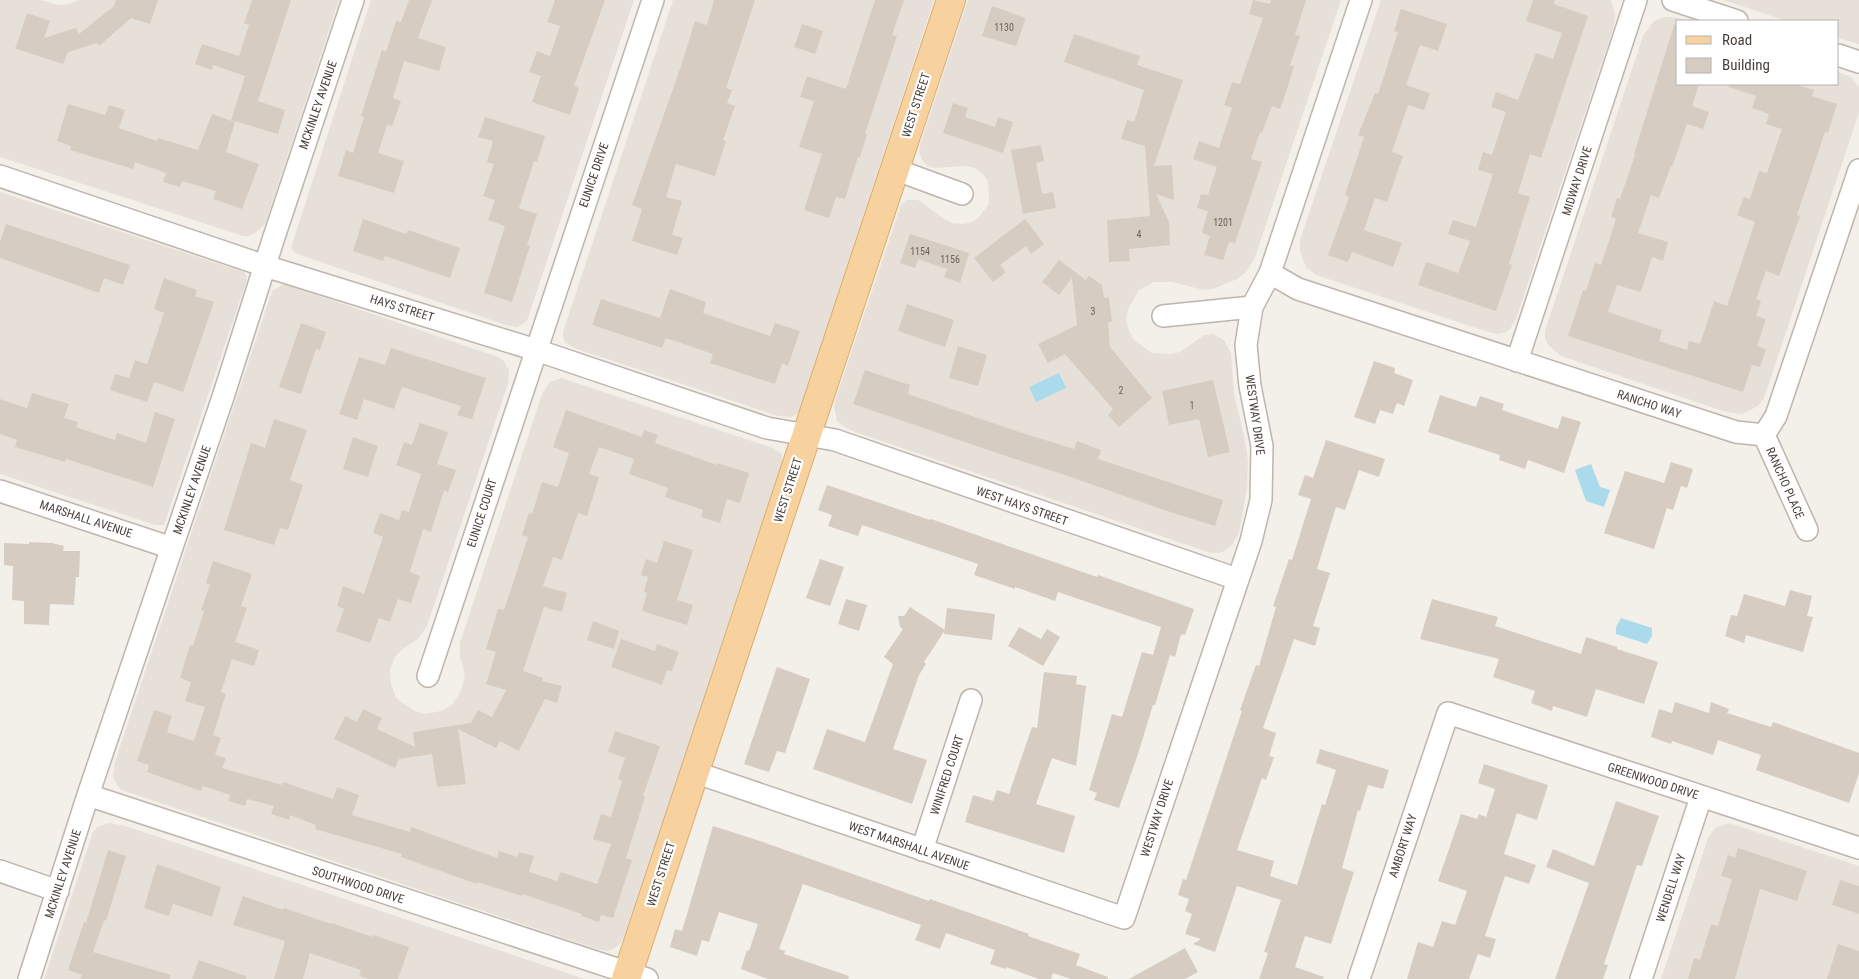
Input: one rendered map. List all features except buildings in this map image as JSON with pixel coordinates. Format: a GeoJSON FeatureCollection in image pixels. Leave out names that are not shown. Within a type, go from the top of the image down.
{"type":"FeatureCollection","features":[{"type":"Feature","properties":{"kind":"main road","name":"WEST STREET"},"geometry":{"type":"LineString","coordinates":[[633,977],[694,772],[951,0]]}},
{"type":"Feature","properties":{"kind":"street","name":"MCKINLEY AVENUE"},"geometry":{"type":"LineString","coordinates":[[29,979],[88,796],[354,0]]}},
{"type":"Feature","properties":{"kind":"street","name":"EUNICE DRIVE"},"geometry":{"type":"LineString","coordinates":[[536,350],[653,0]]}},
{"type":"Feature","properties":{"kind":"street","name":"WESTWAY DRIVE"},"geometry":{"type":"LineString","coordinates":[[1124,918],[1251,541],[1261,500],[1262,446],[1250,386],[1246,345],[1252,307],[1270,274],[1362,0]]}},
{"type":"Feature","properties":{"kind":"street","name":"MIDWAY DRIVE"},"geometry":{"type":"LineString","coordinates":[[1517,361],[1636,0]]}},
{"type":"Feature","properties":{"kind":"street"},"geometry":{"type":"LineString","coordinates":[[1673,0],[1734,20]]}},
{"type":"Feature","properties":{"kind":"street"},"geometry":{"type":"LineString","coordinates":[[1839,55],[1859,62]]}},
{"type":"Feature","properties":{"kind":"street"},"geometry":{"type":"LineString","coordinates":[[894,169],[962,194]]}},
{"type":"Feature","properties":{"kind":"street"},"geometry":{"type":"LineString","coordinates":[[1764,435],[1776,416],[1859,170]]}},
{"type":"Feature","properties":{"kind":"street","name":"HAYS STREET"},"geometry":{"type":"LineString","coordinates":[[0,176],[265,266],[536,350],[768,428],[806,435]]}},
{"type":"Feature","properties":{"kind":"street","name":"RANCHO WAY"},"geometry":{"type":"LineString","coordinates":[[1270,274],[1298,289],[1517,361],[1736,432],[1764,435]]}},
{"type":"Feature","properties":{"kind":"street"},"geometry":{"type":"LineString","coordinates":[[1163,316],[1252,307]]}},
{"type":"Feature","properties":{"kind":"street","name":"EUNICE COURT"},"geometry":{"type":"LineString","coordinates":[[428,676],[536,350]]}},
{"type":"Feature","properties":{"kind":"street","name":"WEST HAYS STREET"},"geometry":{"type":"LineString","coordinates":[[806,435],[834,440],[1237,580]]}},
{"type":"Feature","properties":{"kind":"street","name":"RANCHO PLACE"},"geometry":{"type":"LineString","coordinates":[[1764,435],[1807,530]]}},
{"type":"Feature","properties":{"kind":"street","name":"MARSHALL AVENUE"},"geometry":{"type":"LineString","coordinates":[[0,491],[172,548]]}},
{"type":"Feature","properties":{"kind":"street","name":"WINIFRED COURT"},"geometry":{"type":"LineString","coordinates":[[922,850],[971,700]]}},
{"type":"Feature","properties":{"kind":"street","name":"GREENWOOD DRIVE"},"geometry":{"type":"LineString","coordinates":[[1448,713],[1859,848]]}},
{"type":"Feature","properties":{"kind":"street","name":"AMBORT WAY"},"geometry":{"type":"LineString","coordinates":[[1359,979],[1448,713]]}},
{"type":"Feature","properties":{"kind":"street","name":"WEST MARSHALL AVENUE"},"geometry":{"type":"LineString","coordinates":[[694,772],[1124,918]]}},
{"type":"Feature","properties":{"kind":"street","name":"SOUTHWOOD DRIVE"},"geometry":{"type":"LineString","coordinates":[[88,796],[633,977]]}},
{"type":"Feature","properties":{"kind":"street","name":"WENDELL WAY"},"geometry":{"type":"LineString","coordinates":[[1641,979],[1701,797]]}},
{"type":"Feature","properties":{"kind":"street"},"geometry":{"type":"LineString","coordinates":[[0,871],[58,890]]}},
{"type":"Feature","properties":{"kind":"shaded area"},"geometry":{"type":"Polygon","coordinates":[[[0,0],[41,0],[58,5],[79,0],[339,0],[265,224],[255,233],[243,236],[0,157],[0,0]]]}},
{"type":"Feature","properties":{"kind":"shaded area"},"geometry":{"type":"Polygon","coordinates":[[[371,0],[634,0],[527,321],[517,327],[506,325],[303,256],[294,252],[291,248],[371,0]]]}},
{"type":"Feature","properties":{"kind":"shaded area"},"geometry":{"type":"Polygon","coordinates":[[[673,0],[934,0],[801,408],[792,417],[778,416],[574,348],[565,342],[563,337],[563,332],[673,0]]]}},
{"type":"Feature","properties":{"kind":"shaded area"},"geometry":{"type":"Polygon","coordinates":[[[968,0],[1341,0],[1254,260],[1246,272],[1237,279],[1213,289],[1204,290],[1172,282],[1154,282],[1139,290],[1128,309],[1126,319],[1129,331],[1134,340],[1152,353],[1171,354],[1180,352],[1204,335],[1213,334],[1224,340],[1231,353],[1234,393],[1248,461],[1247,487],[1239,533],[1232,545],[1220,553],[1199,549],[855,432],[837,421],[834,407],[836,398],[901,205],[906,200],[918,200],[952,223],[963,224],[974,221],[989,203],[988,181],[982,173],[975,168],[966,166],[934,168],[928,166],[922,160],[919,152],[968,0]]]}},
{"type":"Feature","properties":{"kind":"shaded area"},"geometry":{"type":"Polygon","coordinates":[[[1381,0],[1610,0],[1614,9],[1614,26],[1516,319],[1510,329],[1504,333],[1497,334],[1485,331],[1316,275],[1306,267],[1300,251],[1300,240],[1381,0]]]}},
{"type":"Feature","properties":{"kind":"shaded area"},"geometry":{"type":"Polygon","coordinates":[[[1723,0],[1859,0],[1859,44],[1839,38],[1839,20],[1784,20],[1723,0]]]}},
{"type":"Feature","properties":{"kind":"shaded area"},"geometry":{"type":"Polygon","coordinates":[[[1665,17],[1684,20],[1676,20],[1676,85],[1839,85],[1839,72],[1851,77],[1859,87],[1859,113],[1764,398],[1758,406],[1743,414],[1726,412],[1561,356],[1549,346],[1545,338],[1545,331],[1643,36],[1654,21],[1665,17]]]}},
{"type":"Feature","properties":{"kind":"shaded area"},"geometry":{"type":"Polygon","coordinates":[[[0,192],[244,272],[246,275],[247,280],[164,525],[155,525],[0,474],[0,192]]]}},
{"type":"Feature","properties":{"kind":"shaded area"},"geometry":{"type":"Polygon","coordinates":[[[282,285],[288,285],[498,357],[504,361],[509,371],[508,384],[427,626],[418,639],[401,650],[395,657],[390,670],[391,684],[396,697],[415,711],[425,714],[441,711],[452,705],[461,691],[465,675],[460,656],[460,643],[542,394],[550,382],[562,378],[773,448],[782,454],[782,464],[624,937],[620,944],[613,949],[607,951],[597,949],[121,790],[116,783],[113,776],[115,762],[272,291],[282,285]]]}},
{"type":"Feature","properties":{"kind":"shaded area"},"geometry":{"type":"Polygon","coordinates":[[[109,823],[125,826],[585,979],[44,979],[93,832],[97,827],[109,823]]]}},
{"type":"Feature","properties":{"kind":"shaded area"},"geometry":{"type":"Polygon","coordinates":[[[1729,823],[1859,866],[1859,979],[1661,979],[1708,838],[1715,828],[1729,823]]]}},
{"type":"Feature","properties":{"kind":"water"},"geometry":{"type":"Polygon","coordinates":[[[1059,373],[1066,388],[1036,402],[1029,387],[1059,373]]]}},
{"type":"Feature","properties":{"kind":"water"},"geometry":{"type":"Polygon","coordinates":[[[1591,464],[1600,487],[1610,490],[1604,507],[1586,501],[1575,470],[1591,464]]]}},
{"type":"Feature","properties":{"kind":"water"},"geometry":{"type":"Polygon","coordinates":[[[1621,618],[1652,628],[1652,636],[1647,644],[1616,634],[1616,627],[1621,618]]]}}]}
